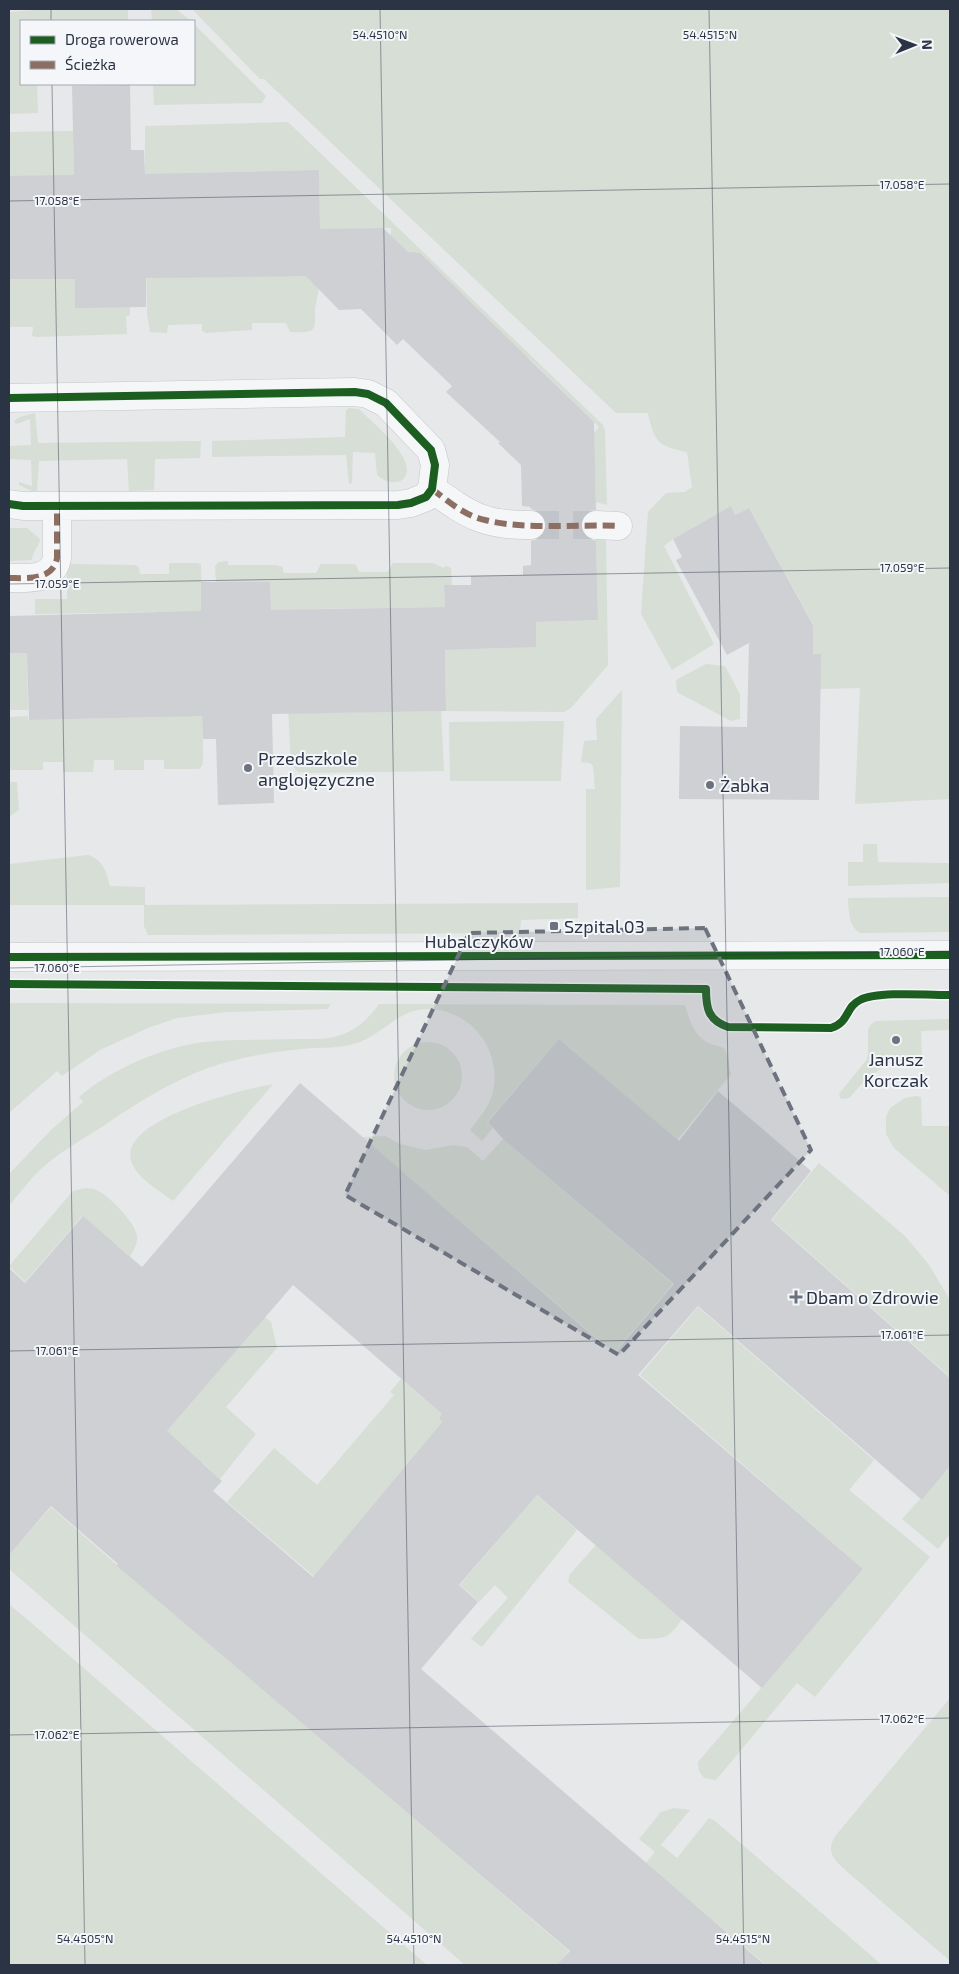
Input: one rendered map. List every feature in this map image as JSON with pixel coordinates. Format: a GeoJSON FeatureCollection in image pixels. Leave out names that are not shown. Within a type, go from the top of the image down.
{"type":"FeatureCollection","features":[{"type":"Feature","properties":{"kind":"street"},"geometry":{"type":"LineString","coordinates":[[9,398],[355,392],[368,394],[386,403],[431,450],[435,465],[432,489],[426,497],[411,503],[398,505],[23,506],[9,504]]}},
{"type":"Feature","properties":{"kind":"street"},"geometry":{"type":"LineString","coordinates":[[432,489],[463,511],[483,520],[514,525],[531,525]]}},
{"type":"Feature","properties":{"kind":"street"},"geometry":{"type":"LineString","coordinates":[[9,578],[41,576],[51,572],[57,558],[56,506]]}},
{"type":"Feature","properties":{"kind":"street","name":"Hubalczyków"},"geometry":{"type":"LineString","coordinates":[[9,957],[950,955]]}},
{"type":"Feature","properties":{"kind":"highlighted area"},"geometry":{"type":"Polygon","coordinates":[[[705,928],[811,1150],[619,1355],[345,1195],[469,933],[705,928]]]}},
{"type":"Feature","properties":{"kind":"shaded area"},"geometry":{"type":"Polygon","coordinates":[[[47,9],[128,9],[128,20],[20,20],[20,85],[37,85],[38,113],[9,114],[9,12],[47,9]]]}},
{"type":"Feature","properties":{"kind":"shaded area"},"geometry":{"type":"Polygon","coordinates":[[[151,9],[176,9],[190,20],[152,20],[151,9]]]}},
{"type":"Feature","properties":{"kind":"shaded area"},"geometry":{"type":"Polygon","coordinates":[[[192,9],[950,9],[950,799],[855,804],[860,688],[820,689],[813,654],[813,624],[749,508],[735,515],[731,506],[664,546],[714,644],[672,670],[641,614],[648,512],[666,493],[685,492],[692,487],[687,452],[669,447],[658,441],[652,430],[648,413],[616,413],[264,79],[260,79],[192,9]]]}},
{"type":"Feature","properties":{"kind":"shaded area"},"geometry":{"type":"Polygon","coordinates":[[[195,25],[266,96],[262,103],[154,105],[153,85],[195,85],[195,25]]]}},
{"type":"Feature","properties":{"kind":"shaded area"},"geometry":{"type":"Polygon","coordinates":[[[288,122],[603,425],[605,431],[607,505],[596,502],[594,433],[599,427],[529,358],[517,358],[391,236],[391,228],[363,228],[320,236],[319,170],[187,173],[145,181],[145,126],[288,122]]]}},
{"type":"Feature","properties":{"kind":"shaded area"},"geometry":{"type":"Polygon","coordinates":[[[73,131],[74,182],[32,176],[9,176],[9,132],[73,131]]]}},
{"type":"Feature","properties":{"kind":"shaded area"},"geometry":{"type":"Polygon","coordinates":[[[59,255],[130,307],[130,315],[126,317],[127,334],[36,337],[32,336],[33,327],[9,327],[9,279],[32,279],[59,255]]]}},
{"type":"Feature","properties":{"kind":"shaded area"},"geometry":{"type":"Polygon","coordinates":[[[146,255],[320,276],[314,327],[308,332],[290,332],[286,323],[252,323],[252,330],[206,333],[202,331],[202,324],[168,325],[167,333],[150,332],[147,314],[146,255]]]}},
{"type":"Feature","properties":{"kind":"shaded area"},"geometry":{"type":"Polygon","coordinates":[[[349,408],[359,409],[399,450],[407,472],[401,481],[390,482],[377,475],[375,453],[353,452],[352,483],[349,484],[346,455],[212,457],[212,441],[345,437],[346,410],[349,408]]]}},
{"type":"Feature","properties":{"kind":"shaded area"},"geometry":{"type":"Polygon","coordinates":[[[35,413],[38,443],[201,441],[200,458],[155,459],[154,490],[129,491],[127,459],[39,461],[37,491],[32,491],[19,485],[19,482],[32,486],[31,460],[9,459],[9,446],[31,445],[30,419],[16,424],[14,421],[20,417],[35,413]]]}},
{"type":"Feature","properties":{"kind":"shaded area"},"geometry":{"type":"Polygon","coordinates":[[[9,528],[27,528],[40,539],[32,560],[9,561],[9,528]]]}},
{"type":"Feature","properties":{"kind":"shaded area"},"geometry":{"type":"Polygon","coordinates":[[[596,538],[606,540],[608,665],[571,708],[564,712],[446,711],[445,650],[528,647],[536,639],[536,622],[598,620],[596,538]]]}},
{"type":"Feature","properties":{"kind":"shaded area"},"geometry":{"type":"Polygon","coordinates":[[[228,561],[228,565],[276,565],[283,567],[283,572],[286,573],[316,573],[321,564],[352,564],[356,565],[359,572],[388,572],[393,563],[432,563],[444,568],[445,566],[451,568],[452,585],[444,586],[445,607],[314,609],[271,634],[270,582],[216,582],[215,566],[219,562],[228,561]]]}},
{"type":"Feature","properties":{"kind":"shaded area"},"geometry":{"type":"Polygon","coordinates":[[[169,563],[198,563],[201,565],[202,635],[157,614],[157,612],[35,614],[35,599],[67,599],[67,568],[70,564],[136,565],[139,568],[140,574],[169,574],[169,563]]]}},
{"type":"Feature","properties":{"kind":"shaded area"},"geometry":{"type":"Polygon","coordinates":[[[9,653],[27,653],[28,710],[9,710],[9,653]]]}},
{"type":"Feature","properties":{"kind":"shaded area"},"geometry":{"type":"Polygon","coordinates":[[[706,664],[725,666],[740,694],[740,719],[731,721],[677,692],[676,680],[706,664]]]}},
{"type":"Feature","properties":{"kind":"shaded area"},"geometry":{"type":"Polygon","coordinates":[[[202,689],[203,760],[202,766],[199,769],[164,769],[164,760],[144,760],[144,770],[114,770],[114,760],[94,760],[93,772],[63,772],[63,762],[43,762],[43,770],[9,770],[9,717],[28,716],[28,720],[161,717],[202,689]]]}},
{"type":"Feature","properties":{"kind":"shaded area"},"geometry":{"type":"Polygon","coordinates":[[[622,690],[620,887],[586,890],[586,789],[595,789],[593,766],[590,763],[581,762],[584,741],[597,740],[596,719],[622,690]]]}},
{"type":"Feature","properties":{"kind":"shaded area"},"geometry":{"type":"Polygon","coordinates":[[[288,706],[315,713],[441,711],[444,771],[298,772],[291,765],[288,706]]]}},
{"type":"Feature","properties":{"kind":"shaded area"},"geometry":{"type":"Polygon","coordinates":[[[564,721],[561,781],[450,781],[449,722],[564,721]]]}},
{"type":"Feature","properties":{"kind":"shaded area"},"geometry":{"type":"Polygon","coordinates":[[[9,782],[17,782],[19,810],[9,817],[9,782]]]}},
{"type":"Feature","properties":{"kind":"shaded area"},"geometry":{"type":"Polygon","coordinates":[[[863,844],[877,844],[878,862],[950,863],[950,883],[848,886],[848,862],[863,862],[863,844]]]}},
{"type":"Feature","properties":{"kind":"shaded area"},"geometry":{"type":"Polygon","coordinates":[[[88,855],[100,863],[110,886],[145,887],[145,905],[578,903],[578,918],[521,920],[520,933],[148,935],[144,926],[144,905],[9,905],[9,864],[88,855]]]}},
{"type":"Feature","properties":{"kind":"shaded area"},"geometry":{"type":"Polygon","coordinates":[[[950,897],[950,932],[860,933],[851,922],[848,898],[950,897]]]}},
{"type":"Feature","properties":{"kind":"shaded area"},"geometry":{"type":"Polygon","coordinates":[[[9,1003],[330,1004],[328,1009],[227,1012],[177,1018],[148,1028],[100,1050],[62,1076],[57,1071],[9,1113],[9,1003]]]}},
{"type":"Feature","properties":{"kind":"shaded area"},"geometry":{"type":"Polygon","coordinates":[[[379,1004],[685,1005],[694,1028],[700,1037],[725,1050],[731,1074],[677,1140],[559,1039],[487,1122],[493,1128],[482,1141],[470,1130],[487,1107],[492,1096],[495,1075],[493,1060],[487,1047],[480,1034],[457,1016],[443,1011],[416,1010],[398,1018],[373,1036],[348,1046],[307,1048],[261,1054],[207,1068],[182,1079],[132,1107],[54,1158],[32,1178],[9,1206],[9,1174],[51,1130],[83,1102],[79,1097],[121,1069],[154,1054],[204,1042],[336,1037],[358,1026],[379,1004]]]}},
{"type":"Feature","properties":{"kind":"shaded area"},"geometry":{"type":"Polygon","coordinates":[[[950,1019],[950,1030],[921,1031],[922,1060],[889,1063],[865,1080],[849,1098],[841,1099],[839,1094],[867,1059],[868,1030],[871,1024],[876,1021],[950,1019]]]}},
{"type":"Feature","properties":{"kind":"shaded area"},"geometry":{"type":"Polygon","coordinates":[[[428,1042],[441,1045],[452,1052],[459,1063],[462,1076],[459,1089],[452,1100],[441,1107],[428,1110],[415,1107],[404,1100],[397,1089],[394,1076],[397,1063],[404,1052],[415,1045],[428,1042]]]}},
{"type":"Feature","properties":{"kind":"shaded area"},"geometry":{"type":"Polygon","coordinates":[[[273,1084],[173,1201],[150,1184],[135,1169],[132,1163],[132,1147],[142,1133],[161,1120],[211,1100],[273,1084]]]}},
{"type":"Feature","properties":{"kind":"shaded area"},"geometry":{"type":"Polygon","coordinates":[[[921,1097],[922,1126],[950,1126],[950,1196],[894,1148],[886,1134],[886,1117],[890,1108],[905,1098],[921,1097]]]}},
{"type":"Feature","properties":{"kind":"shaded area"},"geometry":{"type":"Polygon","coordinates":[[[385,1136],[400,1144],[426,1150],[453,1145],[467,1147],[483,1161],[503,1139],[673,1284],[614,1353],[362,1137],[385,1136]]]}},
{"type":"Feature","properties":{"kind":"shaded area"},"geometry":{"type":"Polygon","coordinates":[[[819,1163],[905,1236],[929,1265],[950,1300],[950,1377],[772,1220],[819,1163]]]}},
{"type":"Feature","properties":{"kind":"shaded area"},"geometry":{"type":"Polygon","coordinates":[[[86,1188],[94,1189],[106,1196],[131,1223],[137,1239],[136,1246],[131,1255],[82,1216],[25,1282],[9,1266],[73,1191],[86,1188]]]}},
{"type":"Feature","properties":{"kind":"shaded area"},"geometry":{"type":"Polygon","coordinates":[[[698,1307],[874,1460],[849,1490],[930,1557],[815,1697],[797,1683],[716,1780],[704,1778],[699,1771],[698,1762],[863,1569],[640,1375],[698,1307]]]}},
{"type":"Feature","properties":{"kind":"shaded area"},"geometry":{"type":"Polygon","coordinates":[[[265,1317],[271,1322],[277,1348],[226,1407],[256,1434],[220,1479],[203,1463],[198,1469],[161,1438],[265,1317]]]}},
{"type":"Feature","properties":{"kind":"shaded area"},"geometry":{"type":"Polygon","coordinates":[[[401,1379],[442,1414],[439,1418],[442,1422],[317,1572],[327,1580],[323,1584],[227,1502],[274,1448],[317,1485],[394,1395],[390,1392],[401,1379]]]}},
{"type":"Feature","properties":{"kind":"shaded area"},"geometry":{"type":"Polygon","coordinates":[[[950,1466],[950,1534],[938,1549],[902,1519],[920,1499],[922,1500],[950,1466]]]}},
{"type":"Feature","properties":{"kind":"shaded area"},"geometry":{"type":"Polygon","coordinates":[[[535,1494],[577,1530],[482,1647],[471,1639],[508,1598],[495,1585],[479,1602],[460,1585],[534,1498],[535,1494]]]}},
{"type":"Feature","properties":{"kind":"shaded area"},"geometry":{"type":"Polygon","coordinates":[[[51,1507],[569,1951],[556,1965],[465,1965],[9,1569],[9,1527],[23,1539],[51,1507]]]}},
{"type":"Feature","properties":{"kind":"shaded area"},"geometry":{"type":"Polygon","coordinates":[[[596,1545],[682,1619],[668,1635],[660,1638],[639,1639],[568,1582],[570,1574],[596,1545]]]}},
{"type":"Feature","properties":{"kind":"shaded area"},"geometry":{"type":"Polygon","coordinates":[[[9,1604],[64,1651],[427,1965],[9,1965],[9,1604]]]}},
{"type":"Feature","properties":{"kind":"shaded area"},"geometry":{"type":"Polygon","coordinates":[[[950,1698],[950,1961],[843,1868],[835,1860],[831,1848],[837,1834],[950,1698]]]}},
{"type":"Feature","properties":{"kind":"shaded area"},"geometry":{"type":"Polygon","coordinates":[[[674,1808],[690,1810],[661,1845],[677,1858],[709,1818],[715,1821],[882,1965],[766,1965],[646,1863],[655,1852],[639,1839],[661,1812],[674,1808]]]}},
{"type":"Feature","properties":{"kind":"building"},"geometry":{"type":"Polygon","coordinates":[[[130,85],[131,150],[144,150],[145,174],[319,170],[320,229],[383,228],[408,252],[420,253],[594,422],[596,510],[588,511],[583,516],[580,525],[582,532],[587,538],[596,541],[598,620],[536,622],[536,647],[445,650],[446,711],[272,714],[274,803],[218,805],[216,739],[203,739],[202,716],[29,720],[27,653],[9,653],[9,616],[201,611],[201,582],[270,582],[271,610],[445,607],[444,585],[471,585],[471,576],[523,575],[523,566],[531,565],[531,541],[538,539],[544,533],[547,525],[545,518],[539,512],[530,507],[522,506],[521,465],[498,443],[500,442],[446,392],[452,386],[403,339],[397,345],[361,309],[339,310],[306,276],[146,278],[146,307],[75,308],[75,279],[9,279],[9,176],[74,175],[72,86],[130,85]]]}},
{"type":"Feature","properties":{"kind":"building"},"geometry":{"type":"Polygon","coordinates":[[[731,506],[735,515],[749,508],[813,625],[813,654],[821,654],[819,800],[679,799],[680,726],[747,727],[749,643],[727,655],[676,560],[682,557],[673,539],[731,506]]]}},
{"type":"Feature","properties":{"kind":"building"},"geometry":{"type":"Polygon","coordinates":[[[559,1039],[679,1141],[718,1091],[811,1171],[771,1220],[950,1378],[950,1466],[922,1500],[698,1306],[638,1375],[863,1569],[762,1688],[537,1495],[459,1585],[478,1602],[421,1669],[765,1965],[556,1965],[570,1951],[116,1565],[118,1564],[51,1506],[9,1555],[9,1268],[25,1283],[83,1216],[142,1267],[300,1083],[614,1354],[674,1284],[503,1139],[488,1122],[559,1039]],[[293,1285],[167,1431],[222,1481],[213,1491],[313,1577],[442,1422],[439,1418],[442,1414],[293,1285]]]}},
{"type":"Feature","properties":{"kind":"tunnel"},"geometry":{"type":"LineString","coordinates":[[531,525],[596,525]]}},
{"type":"Feature","properties":{"kind":"marked path"},"geometry":{"type":"LineString","coordinates":[[432,489],[457,508],[478,518],[500,523],[533,526],[618,526]]}},
{"type":"Feature","properties":{"kind":"marked path"},"geometry":{"type":"LineString","coordinates":[[9,578],[38,577],[50,571],[55,565],[57,558],[57,506]]}},
{"type":"Feature","properties":{"kind":"cycle path"},"geometry":{"type":"LineString","coordinates":[[9,398],[355,392],[368,394],[386,403],[431,450],[435,465],[432,489],[426,497],[411,503],[398,505],[23,506],[9,504]]}},
{"type":"Feature","properties":{"kind":"cycle path"},"geometry":{"type":"LineString","coordinates":[[9,957],[950,955]]}},
{"type":"Feature","properties":{"kind":"cycle path"},"geometry":{"type":"LineString","coordinates":[[9,984],[706,989],[709,1012],[716,1021],[728,1027],[831,1028],[845,1018],[855,1003],[868,997],[891,994],[950,995]]}},
{"type":"Feature","properties":{"kind":"place","name":"Przedszkole anglojęzyczne"},"geometry":{"type":"Point","coordinates":[248,768]}},
{"type":"Feature","properties":{"kind":"place","name":"Żabka"},"geometry":{"type":"Point","coordinates":[710,785]}},
{"type":"Feature","properties":{"kind":"place","name":"Szpital 03"},"geometry":{"type":"Point","coordinates":[554,926]}},
{"type":"Feature","properties":{"kind":"place","name":"Janusz Korczak"},"geometry":{"type":"Point","coordinates":[896,1040]}},
{"type":"Feature","properties":{"kind":"place","name":"Dbam o Zdrowie"},"geometry":{"type":"Point","coordinates":[796,1297]}}]}
